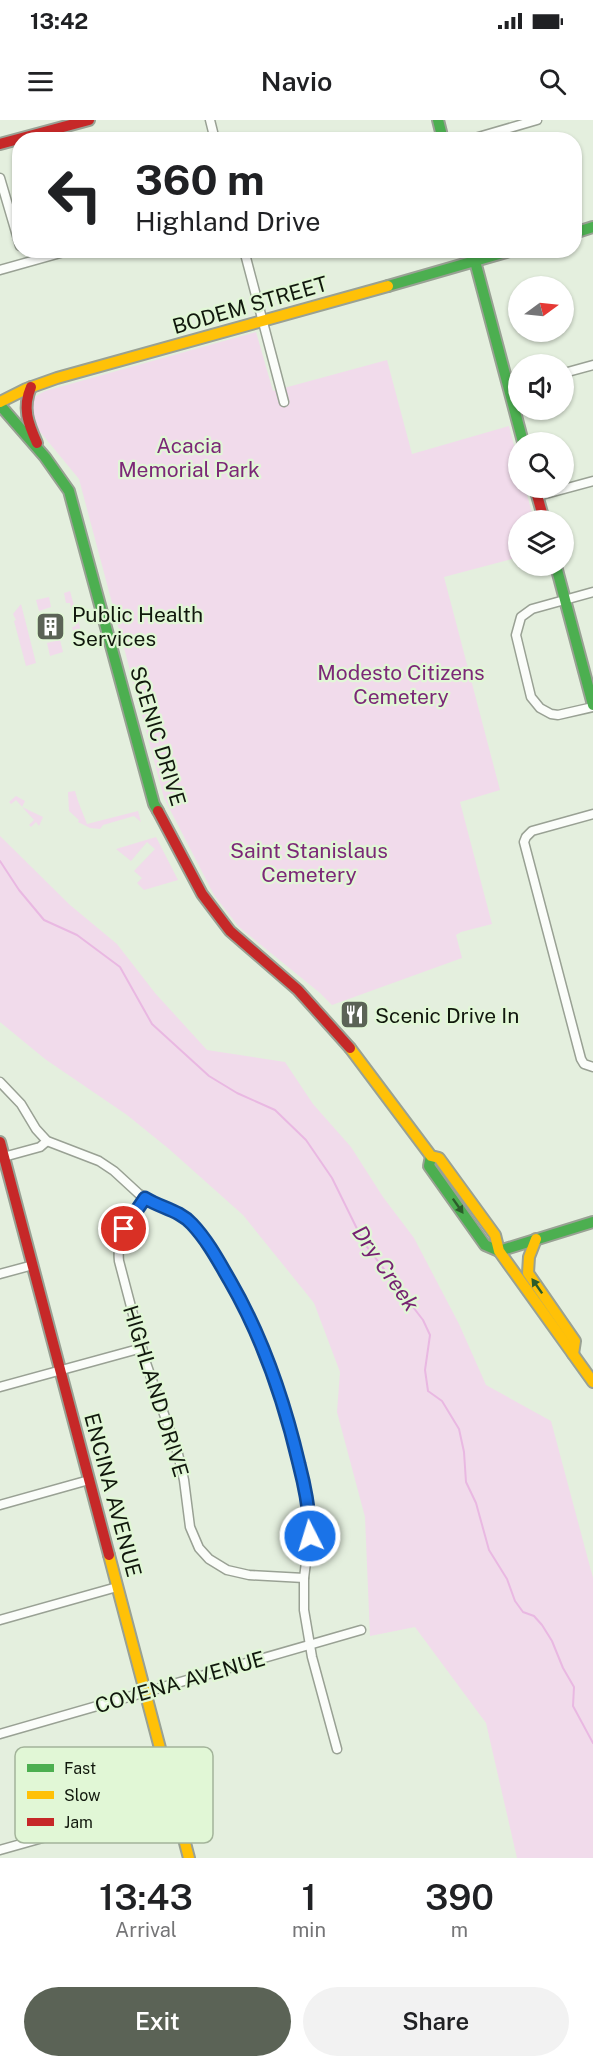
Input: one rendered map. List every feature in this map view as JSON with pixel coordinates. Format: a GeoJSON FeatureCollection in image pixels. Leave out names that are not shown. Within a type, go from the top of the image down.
{"type":"FeatureCollection","features":[{"type":"Feature","properties":{"kind":"street"},"geometry":{"type":"LineString","coordinates":[[44,132],[89,120]]}},
{"type":"Feature","properties":{"kind":"street"},"geometry":{"type":"LineString","coordinates":[[496,132],[537,120]]}},
{"type":"Feature","properties":{"kind":"street"},"geometry":{"type":"LineString","coordinates":[[0,178],[12,219]]}},
{"type":"Feature","properties":{"kind":"street"},"geometry":{"type":"LineString","coordinates":[[23,258],[25,263]]}},
{"type":"Feature","properties":{"kind":"street"},"geometry":{"type":"LineString","coordinates":[[0,270],[43,258]]}},
{"type":"Feature","properties":{"kind":"street"},"geometry":{"type":"LineString","coordinates":[[246,258],[284,402]]}},
{"type":"Feature","properties":{"kind":"street","name":"BODEM STREET"},"geometry":{"type":"LineString","coordinates":[[0,404],[31,387],[263,322],[468,258]]}},
{"type":"Feature","properties":{"kind":"street"},"geometry":{"type":"LineString","coordinates":[[475,258],[508,367]]}},
{"type":"Feature","properties":{"kind":"street"},"geometry":{"type":"LineString","coordinates":[[574,370],[593,365]]}},
{"type":"Feature","properties":{"kind":"street"},"geometry":{"type":"LineString","coordinates":[[31,387],[24,405],[25,413],[40,452]]}},
{"type":"Feature","properties":{"kind":"street","name":"SCENIC DRIVE"},"geometry":{"type":"LineString","coordinates":[[0,404],[63,481],[71,497],[154,804],[201,894],[224,925],[298,990],[342,1038],[430,1156],[429,1166],[486,1245],[499,1251],[593,1382]]}},
{"type":"Feature","properties":{"kind":"street"},"geometry":{"type":"LineString","coordinates":[[574,485],[593,481]]}},
{"type":"Feature","properties":{"kind":"street"},"geometry":{"type":"LineString","coordinates":[[558,576],[564,600],[593,706],[558,715],[551,714],[540,708],[531,697],[516,638],[518,623],[526,612],[532,609],[564,600],[593,592]]}},
{"type":"Feature","properties":{"kind":"street"},"geometry":{"type":"LineString","coordinates":[[593,814],[532,831],[524,842],[581,1059],[584,1064],[593,1067]]}},
{"type":"Feature","properties":{"kind":"street"},"geometry":{"type":"LineString","coordinates":[[0,1082],[18,1101],[36,1129],[47,1141],[105,1164],[145,1198],[182,1215],[197,1230],[232,1283],[259,1338],[286,1413],[303,1483],[310,1531],[304,1578],[304,1610],[309,1644],[337,1749]]}},
{"type":"Feature","properties":{"kind":"street"},"geometry":{"type":"LineString","coordinates":[[2,1158],[39,1148],[47,1141]]}},
{"type":"Feature","properties":{"kind":"street","name":"ENCINA AVENUE"},"geometry":{"type":"LineString","coordinates":[[0,1142],[2,1158],[33,1265],[159,1747]]}},
{"type":"Feature","properties":{"kind":"street","name":"HIGHLAND DRIVE"},"geometry":{"type":"LineString","coordinates":[[145,1198],[122,1233],[118,1254],[122,1279],[142,1348],[174,1441],[184,1480],[190,1527],[199,1548],[209,1559],[227,1570],[249,1575],[304,1578]]}},
{"type":"Feature","properties":{"kind":"street"},"geometry":{"type":"LineString","coordinates":[[499,1251],[593,1222]]}},
{"type":"Feature","properties":{"kind":"street"},"geometry":{"type":"LineString","coordinates":[[537,1239],[529,1257],[528,1273],[575,1341],[573,1354]]}},
{"type":"Feature","properties":{"kind":"street"},"geometry":{"type":"LineString","coordinates":[[0,1274],[33,1265]]}},
{"type":"Feature","properties":{"kind":"street"},"geometry":{"type":"LineString","coordinates":[[0,1388],[142,1348]]}},
{"type":"Feature","properties":{"kind":"street"},"geometry":{"type":"LineString","coordinates":[[0,1505],[89,1480]]}},
{"type":"Feature","properties":{"kind":"street"},"geometry":{"type":"LineString","coordinates":[[0,1620],[117,1587]]}},
{"type":"Feature","properties":{"kind":"street","name":"COVENA AVENUE"},"geometry":{"type":"LineString","coordinates":[[0,1734],[361,1630]]}},
{"type":"Feature","properties":{"kind":"street"},"geometry":{"type":"LineString","coordinates":[[0,1850],[25,1843]]}},
{"type":"Feature","properties":{"kind":"street","name":"ENCINA AVENUE"},"geometry":{"type":"LineString","coordinates":[[185,1843],[189,1858]]}},
{"type":"Feature","properties":{"kind":"green space"},"geometry":{"type":"Polygon","coordinates":[[[256,332],[273,391],[387,360],[412,454],[509,426],[508,498],[528,498],[531,510],[508,510],[508,560],[444,577],[500,790],[460,802],[492,924],[456,935],[462,958],[332,1005],[239,927],[214,895],[164,798],[79,479],[32,422],[29,403],[45,391],[256,332]]]}},
{"type":"Feature","properties":{"kind":"green space"},"geometry":{"type":"Polygon","coordinates":[[[70,591],[85,646],[78,648],[72,627],[76,626],[70,603],[66,603],[64,593],[70,591]]]}},
{"type":"Feature","properties":{"kind":"green space"},"geometry":{"type":"Polygon","coordinates":[[[49,597],[51,607],[39,611],[36,600],[49,597]]]}},
{"type":"Feature","properties":{"kind":"green space"},"geometry":{"type":"Polygon","coordinates":[[[21,604],[36,663],[26,666],[13,614],[21,604]]]}},
{"type":"Feature","properties":{"kind":"green space"},"geometry":{"type":"Polygon","coordinates":[[[60,640],[63,652],[50,656],[47,643],[60,640]]]}},
{"type":"Feature","properties":{"kind":"green space"},"geometry":{"type":"Polygon","coordinates":[[[75,791],[87,824],[138,811],[141,822],[134,816],[103,825],[100,829],[90,828],[78,822],[79,820],[69,811],[68,792],[75,791]]]}},
{"type":"Feature","properties":{"kind":"green space"},"geometry":{"type":"Polygon","coordinates":[[[16,796],[25,801],[22,807],[16,800],[11,804],[9,802],[16,796]]]}},
{"type":"Feature","properties":{"kind":"green space"},"geometry":{"type":"Polygon","coordinates":[[[23,807],[43,817],[39,826],[36,822],[31,827],[29,825],[34,820],[23,807]]]}},
{"type":"Feature","properties":{"kind":"green space"},"geometry":{"type":"Polygon","coordinates":[[[0,836],[70,905],[117,944],[155,993],[207,1050],[285,1062],[313,1104],[351,1147],[383,1197],[414,1238],[459,1324],[486,1385],[551,1421],[593,1578],[593,1858],[517,1858],[486,1723],[415,1627],[370,1636],[365,1517],[337,1412],[340,1372],[314,1303],[243,1215],[127,1115],[45,1059],[0,1022],[0,836]]]}},
{"type":"Feature","properties":{"kind":"green space"},"geometry":{"type":"Polygon","coordinates":[[[156,837],[178,880],[144,890],[137,883],[142,878],[134,871],[155,849],[147,842],[131,861],[116,849],[156,837]]]}},
{"type":"Feature","properties":{"kind":"waterway","name":"Dry Creek"},"geometry":{"type":"LineString","coordinates":[[0,861],[19,890],[44,920],[77,935],[120,967],[152,1024],[209,1076],[237,1093],[275,1110],[306,1140],[332,1178],[364,1243],[423,1320],[430,1335],[425,1370],[428,1391],[442,1401],[459,1429],[464,1452],[466,1482],[476,1503],[489,1550],[507,1579],[515,1601],[523,1612],[534,1616],[552,1641],[574,1687],[573,1706],[593,1743]]}},
{"type":"Feature","properties":{"kind":"traffic: fast"},"geometry":{"type":"LineString","coordinates":[[438,120],[441,132]]}},
{"type":"Feature","properties":{"kind":"traffic: fast"},"geometry":{"type":"LineString","coordinates":[[582,230],[593,227]]}},
{"type":"Feature","properties":{"kind":"traffic: fast"},"geometry":{"type":"LineString","coordinates":[[474,258],[520,432]]}},
{"type":"Feature","properties":{"kind":"traffic: fast"},"geometry":{"type":"LineString","coordinates":[[388,286],[485,258]]}},
{"type":"Feature","properties":{"kind":"traffic: fast"},"geometry":{"type":"LineString","coordinates":[[0,405],[45,457],[69,491],[154,804],[158,811]]}},
{"type":"Feature","properties":{"kind":"traffic: fast"},"geometry":{"type":"LineString","coordinates":[[559,576],[593,705]]}},
{"type":"Feature","properties":{"kind":"traffic: fast"},"geometry":{"type":"LineString","coordinates":[[431,1156],[429,1166],[485,1245],[499,1251]]}},
{"type":"Feature","properties":{"kind":"traffic: fast"},"geometry":{"type":"LineString","coordinates":[[499,1251],[593,1222]]}},
{"type":"Feature","properties":{"kind":"traffic: slow"},"geometry":{"type":"LineString","coordinates":[[0,402],[26,389],[57,378],[388,286]]}},
{"type":"Feature","properties":{"kind":"traffic: slow"},"geometry":{"type":"LineString","coordinates":[[350,1048],[431,1156],[439,1158],[495,1235],[499,1251],[593,1382]]}},
{"type":"Feature","properties":{"kind":"traffic: slow"},"geometry":{"type":"LineString","coordinates":[[536,1239],[529,1257],[528,1273],[575,1341],[573,1354]]}},
{"type":"Feature","properties":{"kind":"traffic: slow"},"geometry":{"type":"LineString","coordinates":[[109,1555],[160,1747]]}},
{"type":"Feature","properties":{"kind":"traffic: slow"},"geometry":{"type":"LineString","coordinates":[[185,1843],[189,1858]]}},
{"type":"Feature","properties":{"kind":"traffic: jam"},"geometry":{"type":"LineString","coordinates":[[44,132],[89,120]]}},
{"type":"Feature","properties":{"kind":"traffic: jam"},"geometry":{"type":"LineString","coordinates":[[0,144],[12,141]]}},
{"type":"Feature","properties":{"kind":"traffic: jam"},"geometry":{"type":"LineString","coordinates":[[31,387],[28,395],[27,415],[37,443]]}},
{"type":"Feature","properties":{"kind":"traffic: jam"},"geometry":{"type":"LineString","coordinates":[[538,498],[541,510]]}},
{"type":"Feature","properties":{"kind":"traffic: jam"},"geometry":{"type":"LineString","coordinates":[[158,811],[202,894],[230,931],[298,990],[350,1048]]}},
{"type":"Feature","properties":{"kind":"traffic: jam"},"geometry":{"type":"LineString","coordinates":[[0,1142],[109,1555]]}},
{"type":"Feature","properties":{"kind":"place","name":"Public Health Services"},"geometry":{"type":"Point","coordinates":[51,626]}},
{"type":"Feature","properties":{"kind":"place","name":"Scenic Drive In"},"geometry":{"type":"Point","coordinates":[354,1015]}},
{"type":"Feature","properties":{"kind":"route"},"geometry":{"type":"LineString","coordinates":[[124,1229],[145,1198],[182,1215],[200,1234],[221,1264],[254,1326],[282,1398],[301,1472],[310,1536]]}},
{"type":"Feature","properties":{"kind":"park label","name":"Acacia Memorial Park"},"geometry":{"type":"Point","coordinates":[189,457]}},
{"type":"Feature","properties":{"kind":"park label","name":"Modesto Citizens Cemetery"},"geometry":{"type":"Point","coordinates":[401,684]}},
{"type":"Feature","properties":{"kind":"park label","name":"Saint Stanislaus Cemetery"},"geometry":{"type":"Point","coordinates":[309,862]}}]}
